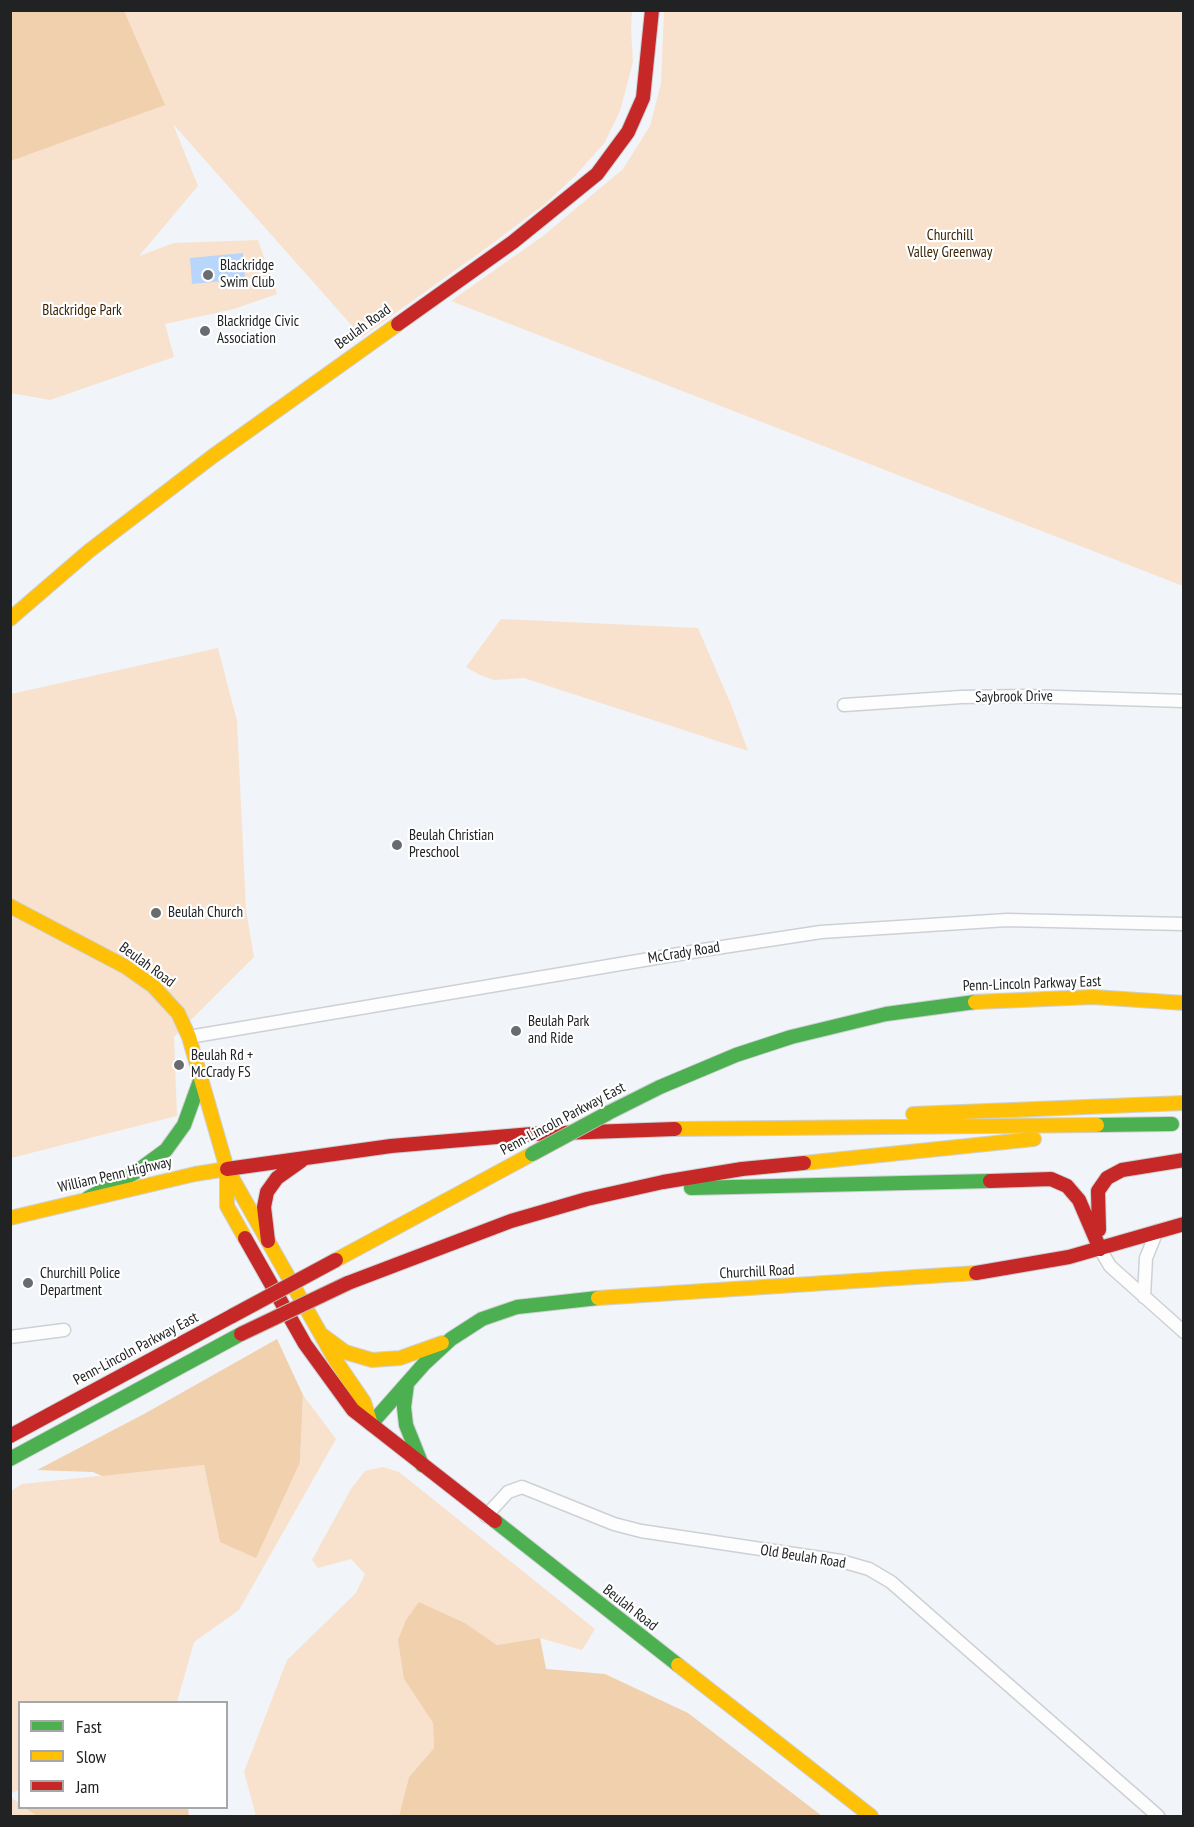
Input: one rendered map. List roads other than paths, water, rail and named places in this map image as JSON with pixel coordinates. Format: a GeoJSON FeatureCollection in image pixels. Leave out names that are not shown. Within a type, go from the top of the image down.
{"type":"FeatureCollection","features":[{"type":"Feature","properties":{"kind":"main road","name":"Beulah Road"},"geometry":{"type":"LineString","coordinates":[[10,619],[89,551],[213,456],[513,242],[597,174],[628,132],[643,98],[652,10]]}},
{"type":"Feature","properties":{"kind":"main road","name":"Beulah Road"},"geometry":{"type":"LineString","coordinates":[[10,906],[107,956],[141,977],[172,1005],[189,1036],[227,1169],[321,1334],[364,1402],[371,1424]]}},
{"type":"Feature","properties":{"kind":"main road","name":"Penn-Lincoln Parkway East"},"geometry":{"type":"LineString","coordinates":[[10,1436],[608,1113],[660,1087],[736,1055],[791,1037],[886,1014],[955,1004],[1037,997],[1093,997],[1184,1003]]}},
{"type":"Feature","properties":{"kind":"main road"},"geometry":{"type":"LineString","coordinates":[[88,1198],[136,1172],[166,1150],[184,1125],[201,1078]]}},
{"type":"Feature","properties":{"kind":"main road"},"geometry":{"type":"LineString","coordinates":[[709,1128],[844,1117],[1184,1102]]}},
{"type":"Feature","properties":{"kind":"main road"},"geometry":{"type":"LineString","coordinates":[[709,1128],[1178,1124]]}},
{"type":"Feature","properties":{"kind":"main road"},"geometry":{"type":"LineString","coordinates":[[10,1459],[241,1334],[348,1283],[492,1227],[626,1190],[742,1169],[1178,1124]]}},
{"type":"Feature","properties":{"kind":"main road","name":"William Penn Highway"},"geometry":{"type":"LineString","coordinates":[[10,1218],[195,1174],[391,1146],[521,1135],[709,1128]]}},
{"type":"Feature","properties":{"kind":"main road"},"geometry":{"type":"LineString","coordinates":[[268,1241],[264,1207],[267,1192],[278,1178],[306,1157]]}},
{"type":"Feature","properties":{"kind":"main road"},"geometry":{"type":"LineString","coordinates":[[1100,1249],[1097,1199],[1102,1184],[1107,1178],[1122,1170],[1184,1160]]}},
{"type":"Feature","properties":{"kind":"main road","name":"Beulah Road"},"geometry":{"type":"LineString","coordinates":[[227,1169],[227,1206],[295,1328],[353,1410],[871,1816]]}},
{"type":"Feature","properties":{"kind":"main road"},"geometry":{"type":"LineString","coordinates":[[626,1190],[1051,1179],[1067,1186],[1079,1200],[1100,1249]]}},
{"type":"Feature","properties":{"kind":"main road","name":"Churchill Road"},"geometry":{"type":"LineString","coordinates":[[371,1424],[407,1383],[451,1339],[482,1319],[536,1303],[966,1275],[1040,1263],[1100,1249],[1184,1224]]}},
{"type":"Feature","properties":{"kind":"main road"},"geometry":{"type":"LineString","coordinates":[[321,1334],[353,1356],[382,1361],[409,1355],[451,1339]]}},
{"type":"Feature","properties":{"kind":"main road"},"geometry":{"type":"LineString","coordinates":[[407,1383],[404,1407],[406,1425],[422,1466]]}},
{"type":"Feature","properties":{"kind":"street","name":"Saybrook Drive"},"geometry":{"type":"LineString","coordinates":[[844,705],[961,697],[1026,696],[1184,701]]}},
{"type":"Feature","properties":{"kind":"street","name":"McCrady Road"},"geometry":{"type":"LineString","coordinates":[[189,1036],[821,932],[920,923],[1007,920],[1092,920],[1184,924]]}},
{"type":"Feature","properties":{"kind":"street"},"geometry":{"type":"LineString","coordinates":[[1144,1297],[1146,1258],[1157,1231]]}},
{"type":"Feature","properties":{"kind":"street"},"geometry":{"type":"LineString","coordinates":[[1100,1249],[1110,1266],[1184,1332]]}},
{"type":"Feature","properties":{"kind":"street"},"geometry":{"type":"LineString","coordinates":[[10,1337],[64,1330]]}},
{"type":"Feature","properties":{"kind":"street","name":"Old Beulah Road"},"geometry":{"type":"LineString","coordinates":[[486,1516],[508,1492],[522,1487],[614,1524],[641,1531],[841,1561],[869,1569],[891,1582],[1158,1816]]}},
{"type":"Feature","properties":{"kind":"water"},"geometry":{"type":"Polygon","coordinates":[[[243,253],[245,279],[192,284],[190,258],[243,253]]]}},
{"type":"Feature","properties":{"kind":"place","name":"Blackridge Swim Club"},"geometry":{"type":"Point","coordinates":[208,275]}},
{"type":"Feature","properties":{"kind":"place","name":"Blackridge Civic Association"},"geometry":{"type":"Point","coordinates":[205,331]}},
{"type":"Feature","properties":{"kind":"place","name":"Beulah Christian Preschool"},"geometry":{"type":"Point","coordinates":[397,845]}},
{"type":"Feature","properties":{"kind":"place","name":"Beulah Church"},"geometry":{"type":"Point","coordinates":[156,913]}},
{"type":"Feature","properties":{"kind":"place","name":"Beulah Park and Ride"},"geometry":{"type":"Point","coordinates":[516,1031]}},
{"type":"Feature","properties":{"kind":"place","name":"Beulah Rd + McCrady FS"},"geometry":{"type":"Point","coordinates":[179,1065]}},
{"type":"Feature","properties":{"kind":"place","name":"Churchill Police Department"},"geometry":{"type":"Point","coordinates":[28,1283]}},
{"type":"Feature","properties":{"kind":"park label","name":"Churchill Valley Greenway"},"geometry":{"type":"Point","coordinates":[950,244]}},
{"type":"Feature","properties":{"kind":"park label","name":"Blackridge Park"},"geometry":{"type":"Point","coordinates":[82,311]}}]}
